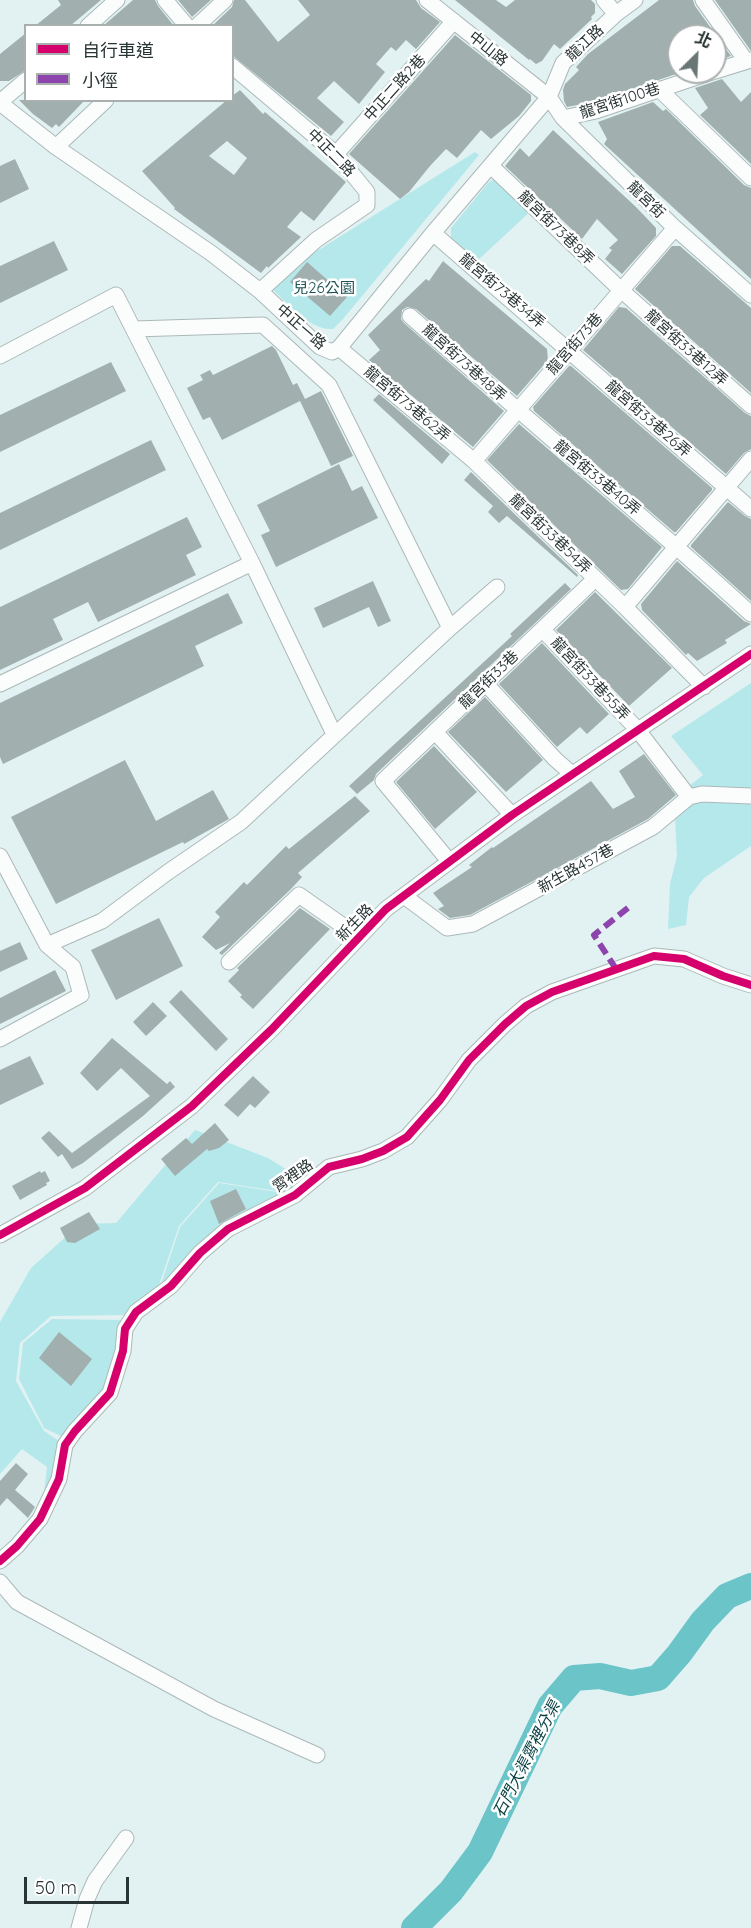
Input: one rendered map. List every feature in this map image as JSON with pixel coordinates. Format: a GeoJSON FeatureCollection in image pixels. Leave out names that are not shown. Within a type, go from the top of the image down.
{"type":"FeatureCollection","features":[{"type":"Feature","properties":{"kind":"street"},"geometry":{"type":"LineString","coordinates":[[90,24],[117,0]]}},
{"type":"Feature","properties":{"kind":"street"},"geometry":{"type":"LineString","coordinates":[[165,0],[185,24]]}},
{"type":"Feature","properties":{"kind":"street"},"geometry":{"type":"LineString","coordinates":[[199,24],[225,0]]}},
{"type":"Feature","properties":{"kind":"street","name":"中山路"},"geometry":{"type":"LineString","coordinates":[[428,0],[549,97]]}},
{"type":"Feature","properties":{"kind":"street"},"geometry":{"type":"LineString","coordinates":[[604,0],[616,14]]}},
{"type":"Feature","properties":{"kind":"street","name":"龍江路"},"geometry":{"type":"LineString","coordinates":[[549,97],[563,63],[616,14],[635,0]]}},
{"type":"Feature","properties":{"kind":"street"},"geometry":{"type":"LineString","coordinates":[[703,0],[749,60]]}},
{"type":"Feature","properties":{"kind":"street","name":"中正二路2巷"},"geometry":{"type":"LineString","coordinates":[[336,154],[454,21]]}},
{"type":"Feature","properties":{"kind":"street","name":"龍宮街100巷"},"geometry":{"type":"LineString","coordinates":[[727,67],[749,60]]}},
{"type":"Feature","properties":{"kind":"street","name":"中正二路"},"geometry":{"type":"LineString","coordinates":[[234,68],[336,154],[367,192],[367,205],[316,240],[260,291]]}},
{"type":"Feature","properties":{"kind":"street"},"geometry":{"type":"LineString","coordinates":[[0,102],[24,82]]}},
{"type":"Feature","properties":{"kind":"street","name":"龍宮街100巷"},"geometry":{"type":"LineString","coordinates":[[563,118],[596,111],[672,84]]}},
{"type":"Feature","properties":{"kind":"street"},"geometry":{"type":"LineString","coordinates":[[660,88],[751,178]]}},
{"type":"Feature","properties":{"kind":"street","name":"龍宮街"},"geometry":{"type":"LineString","coordinates":[[549,97],[563,118],[675,228],[751,295]]}},
{"type":"Feature","properties":{"kind":"street","name":"中正一路"},"geometry":{"type":"LineString","coordinates":[[0,102],[56,147],[211,253],[260,291],[320,347],[332,352],[339,348],[549,97]]}},
{"type":"Feature","properties":{"kind":"street"},"geometry":{"type":"LineString","coordinates":[[56,147],[104,102]]}},
{"type":"Feature","properties":{"kind":"street","name":"龍宮街73巷8弄"},"geometry":{"type":"LineString","coordinates":[[491,166],[621,290]]}},
{"type":"Feature","properties":{"kind":"street","name":"龍宮街73巷"},"geometry":{"type":"LineString","coordinates":[[474,461],[675,228]]}},
{"type":"Feature","properties":{"kind":"street","name":"龍宮街73巷34弄"},"geometry":{"type":"LineString","coordinates":[[433,233],[570,350]]}},
{"type":"Feature","properties":{"kind":"street","name":"龍宮街33巷12弄"},"geometry":{"type":"LineString","coordinates":[[621,290],[751,406]]}},
{"type":"Feature","properties":{"kind":"street"},"geometry":{"type":"LineString","coordinates":[[0,356],[116,295],[252,563],[334,734]]}},
{"type":"Feature","properties":{"kind":"street","name":"龍宮街73巷48弄"},"geometry":{"type":"LineString","coordinates":[[410,316],[517,411]]}},
{"type":"Feature","properties":{"kind":"street"},"geometry":{"type":"LineString","coordinates":[[134,329],[264,325],[329,385],[450,628]]}},
{"type":"Feature","properties":{"kind":"street","name":"龍宮街73巷62弄"},"geometry":{"type":"LineString","coordinates":[[339,348],[474,461]]}},
{"type":"Feature","properties":{"kind":"street","name":"龍宮街33巷26弄"},"geometry":{"type":"LineString","coordinates":[[570,350],[751,508]]}},
{"type":"Feature","properties":{"kind":"street","name":"龍宮街33巷40弄"},"geometry":{"type":"LineString","coordinates":[[517,411],[676,545],[751,614]]}},
{"type":"Feature","properties":{"kind":"street"},"geometry":{"type":"LineString","coordinates":[[625,607],[751,459]]}},
{"type":"Feature","properties":{"kind":"street","name":"龍宮街33巷54弄"},"geometry":{"type":"LineString","coordinates":[[474,461],[704,687]]}},
{"type":"Feature","properties":{"kind":"street"},"geometry":{"type":"LineString","coordinates":[[0,684],[252,563]]}},
{"type":"Feature","properties":{"kind":"street","name":"龍宮街33巷"},"geometry":{"type":"LineString","coordinates":[[449,861],[382,781],[595,579]]}},
{"type":"Feature","properties":{"kind":"street"},"geometry":{"type":"LineString","coordinates":[[47,945],[102,921],[168,872],[242,822],[334,734],[497,587]]}},
{"type":"Feature","properties":{"kind":"street","name":"龍宮街33巷55弄"},"geometry":{"type":"LineString","coordinates":[[543,630],[637,729],[689,797]]}},
{"type":"Feature","properties":{"kind":"street","name":"新生路"},"geometry":{"type":"LineString","coordinates":[[0,1235],[85,1188],[192,1106],[272,1029],[386,909],[512,815],[751,654]]}},
{"type":"Feature","properties":{"kind":"street"},"geometry":{"type":"LineString","coordinates":[[486,684],[555,759],[572,774]]}},
{"type":"Feature","properties":{"kind":"street"},"geometry":{"type":"LineString","coordinates":[[435,732],[512,815]]}},
{"type":"Feature","properties":{"kind":"street"},"geometry":{"type":"LineString","coordinates":[[689,797],[702,794],[751,796]]}},
{"type":"Feature","properties":{"kind":"street","name":"新生路457巷"},"geometry":{"type":"LineString","coordinates":[[404,896],[447,928],[473,924],[653,827],[689,797]]}},
{"type":"Feature","properties":{"kind":"street"},"geometry":{"type":"LineString","coordinates":[[0,856],[47,945],[73,967],[81,995],[0,1039]]}},
{"type":"Feature","properties":{"kind":"street"},"geometry":{"type":"LineString","coordinates":[[229,962],[299,895],[359,937]]}},
{"type":"Feature","properties":{"kind":"street","name":"霄裡路"},"geometry":{"type":"LineString","coordinates":[[0,1561],[17,1546],[39,1519],[59,1479],[65,1445],[110,1393],[123,1351],[125,1329],[136,1312],[171,1286],[200,1253],[228,1229],[295,1195],[329,1167],[362,1160],[407,1137],[440,1100],[469,1060],[498,1031],[526,1006],[552,992],[654,956],[684,959],[751,985]]}},
{"type":"Feature","properties":{"kind":"street"},"geometry":{"type":"LineString","coordinates":[[0,1582],[17,1602],[48,1619],[214,1709],[317,1755]]}},
{"type":"Feature","properties":{"kind":"street"},"geometry":{"type":"LineString","coordinates":[[79,1928],[95,1881],[126,1838]]}},
{"type":"Feature","properties":{"kind":"green space","name":"兒26公園"},"geometry":{"type":"Polygon","coordinates":[[[475,152],[479,155],[333,329],[316,326],[308,321],[272,289],[277,276],[475,152]]]}},
{"type":"Feature","properties":{"kind":"green space"},"geometry":{"type":"Polygon","coordinates":[[[497,177],[533,209],[476,262],[451,242],[451,228],[488,183],[497,177]]]}},
{"type":"Feature","properties":{"kind":"green space"},"geometry":{"type":"Polygon","coordinates":[[[751,683],[751,846],[704,878],[689,897],[686,925],[668,929],[670,884],[677,856],[674,798],[703,775],[671,736],[751,683]]]}},
{"type":"Feature","properties":{"kind":"green space"},"geometry":{"type":"Polygon","coordinates":[[[195,1130],[268,1158],[305,1181],[290,1193],[218,1182],[179,1226],[157,1291],[127,1315],[51,1316],[20,1343],[16,1381],[44,1431],[62,1443],[57,1479],[42,1510],[47,1467],[22,1449],[0,1474],[0,1322],[31,1268],[80,1224],[116,1223],[195,1130]]]}},
{"type":"Feature","properties":{"kind":"green space"},"geometry":{"type":"Polygon","coordinates":[[[219,1183],[291,1194],[222,1228],[159,1290],[180,1227],[219,1183]]]}},
{"type":"Feature","properties":{"kind":"green space"},"geometry":{"type":"Polygon","coordinates":[[[52,1319],[126,1320],[110,1384],[65,1438],[44,1428],[19,1379],[23,1343],[52,1319]]]}},
{"type":"Feature","properties":{"kind":"building"},"geometry":{"type":"Polygon","coordinates":[[[58,0],[101,0],[72,24],[37,24],[61,5],[58,0]]]}},
{"type":"Feature","properties":{"kind":"building"},"geometry":{"type":"Polygon","coordinates":[[[133,0],[155,0],[172,24],[105,24],[133,0]]]}},
{"type":"Feature","properties":{"kind":"building"},"geometry":{"type":"Polygon","coordinates":[[[178,0],[211,0],[192,17],[178,0]]]}},
{"type":"Feature","properties":{"kind":"building"},"geometry":{"type":"Polygon","coordinates":[[[234,0],[245,0],[278,42],[310,15],[298,0],[416,0],[421,8],[440,22],[416,49],[406,40],[396,51],[391,47],[376,64],[385,72],[359,104],[334,81],[317,98],[344,122],[331,136],[234,57],[234,24],[214,24],[232,7],[234,0]]]}},
{"type":"Feature","properties":{"kind":"building"},"geometry":{"type":"Polygon","coordinates":[[[455,0],[496,0],[506,7],[515,0],[591,0],[595,4],[595,13],[592,19],[560,49],[554,44],[542,61],[536,64],[455,0]]]}},
{"type":"Feature","properties":{"kind":"building"},"geometry":{"type":"Polygon","coordinates":[[[659,0],[693,0],[708,24],[667,24],[667,77],[593,102],[567,107],[563,90],[565,84],[579,70],[576,67],[588,54],[659,0]]]}},
{"type":"Feature","properties":{"kind":"building"},"geometry":{"type":"Polygon","coordinates":[[[715,0],[751,0],[751,51],[715,0]]]}},
{"type":"Feature","properties":{"kind":"building"},"geometry":{"type":"Polygon","coordinates":[[[24,35],[24,71],[9,81],[0,81],[0,54],[24,35]]]}},
{"type":"Feature","properties":{"kind":"building"},"geometry":{"type":"Polygon","coordinates":[[[455,35],[531,95],[531,101],[519,116],[491,139],[481,130],[457,158],[446,149],[409,192],[400,199],[349,154],[455,35]]]}},
{"type":"Feature","properties":{"kind":"building"},"geometry":{"type":"Polygon","coordinates":[[[707,84],[726,84],[741,102],[751,92],[751,164],[700,115],[708,108],[695,88],[707,84]]]}},
{"type":"Feature","properties":{"kind":"building"},"geometry":{"type":"Polygon","coordinates":[[[240,90],[263,114],[265,112],[346,182],[314,221],[301,211],[287,227],[301,237],[261,273],[174,209],[142,171],[225,102],[234,102],[234,94],[240,90]],[[227,141],[209,156],[234,175],[247,158],[227,141]]]}},
{"type":"Feature","properties":{"kind":"building"},"geometry":{"type":"Polygon","coordinates":[[[19,100],[24,100],[24,102],[83,102],[59,127],[56,124],[52,128],[19,100]]]}},
{"type":"Feature","properties":{"kind":"building"},"geometry":{"type":"Polygon","coordinates":[[[653,102],[663,111],[666,109],[744,185],[751,188],[751,279],[604,144],[607,139],[598,122],[653,102]]]}},
{"type":"Feature","properties":{"kind":"building"},"geometry":{"type":"Polygon","coordinates":[[[553,130],[656,228],[656,236],[622,274],[605,259],[612,250],[609,248],[618,240],[597,219],[582,239],[505,166],[520,148],[529,157],[553,130]]]}},
{"type":"Feature","properties":{"kind":"building"},"geometry":{"type":"Polygon","coordinates":[[[15,159],[29,189],[0,203],[0,166],[15,159]]]}},
{"type":"Feature","properties":{"kind":"building"},"geometry":{"type":"Polygon","coordinates":[[[54,241],[68,270],[0,303],[0,266],[54,241]]]}},
{"type":"Feature","properties":{"kind":"building"},"geometry":{"type":"Polygon","coordinates":[[[672,246],[680,246],[751,308],[751,393],[635,289],[672,246]]]}},
{"type":"Feature","properties":{"kind":"building"},"geometry":{"type":"Polygon","coordinates":[[[443,261],[547,349],[548,360],[517,396],[416,309],[407,307],[402,310],[401,319],[404,323],[504,411],[473,447],[369,360],[380,350],[368,335],[426,279],[429,281],[443,261]]]}},
{"type":"Feature","properties":{"kind":"building"},"geometry":{"type":"Polygon","coordinates":[[[307,262],[347,297],[330,316],[290,282],[307,262]]]}},
{"type":"Feature","properties":{"kind":"building"},"geometry":{"type":"Polygon","coordinates":[[[619,307],[626,308],[751,416],[751,449],[744,453],[726,474],[583,350],[619,307]]]}},
{"type":"Feature","properties":{"kind":"building"},"geometry":{"type":"Polygon","coordinates":[[[272,346],[293,385],[297,383],[305,399],[321,391],[353,456],[331,466],[300,401],[222,440],[210,417],[203,420],[187,388],[203,380],[200,375],[210,370],[213,375],[272,346]]]}},
{"type":"Feature","properties":{"kind":"building"},"geometry":{"type":"Polygon","coordinates":[[[111,362],[126,391],[0,452],[0,415],[111,362]]]}},
{"type":"Feature","properties":{"kind":"building"},"geometry":{"type":"Polygon","coordinates":[[[569,366],[712,488],[676,532],[534,411],[533,407],[569,366]]]}},
{"type":"Feature","properties":{"kind":"building"},"geometry":{"type":"Polygon","coordinates":[[[379,394],[450,454],[442,464],[373,400],[379,394]]]}},
{"type":"Feature","properties":{"kind":"building"},"geometry":{"type":"Polygon","coordinates":[[[519,424],[662,547],[628,589],[621,590],[487,460],[519,424]]]}},
{"type":"Feature","properties":{"kind":"building"},"geometry":{"type":"Polygon","coordinates":[[[151,440],[166,470],[0,550],[0,513],[151,440]]]}},
{"type":"Feature","properties":{"kind":"building"},"geometry":{"type":"Polygon","coordinates":[[[339,464],[352,491],[362,486],[378,518],[276,567],[261,535],[270,531],[257,505],[339,464]]]}},
{"type":"Feature","properties":{"kind":"building"},"geometry":{"type":"Polygon","coordinates":[[[471,472],[578,575],[577,577],[507,516],[499,523],[488,512],[493,506],[464,480],[471,472]]]}},
{"type":"Feature","properties":{"kind":"building"},"geometry":{"type":"Polygon","coordinates":[[[728,502],[751,519],[751,601],[691,547],[728,502]]]}},
{"type":"Feature","properties":{"kind":"building"},"geometry":{"type":"Polygon","coordinates":[[[187,517],[202,547],[186,555],[196,575],[98,622],[88,602],[53,619],[63,640],[0,670],[0,607],[187,517]]]}},
{"type":"Feature","properties":{"kind":"building"},"geometry":{"type":"Polygon","coordinates":[[[677,561],[744,621],[751,624],[725,640],[727,643],[697,661],[688,653],[686,655],[642,610],[641,604],[677,561]]]}},
{"type":"Feature","properties":{"kind":"building"},"geometry":{"type":"Polygon","coordinates":[[[373,581],[391,621],[378,627],[369,607],[323,628],[314,608],[373,581]]]}},
{"type":"Feature","properties":{"kind":"building"},"geometry":{"type":"Polygon","coordinates":[[[565,583],[571,589],[376,774],[374,780],[357,794],[349,786],[512,636],[510,634],[565,583]]]}},
{"type":"Feature","properties":{"kind":"building"},"geometry":{"type":"Polygon","coordinates":[[[595,592],[672,668],[629,706],[556,630],[595,592]]]}},
{"type":"Feature","properties":{"kind":"building"},"geometry":{"type":"Polygon","coordinates":[[[228,593],[243,623],[195,646],[204,666],[3,764],[0,757],[0,703],[228,593]]]}},
{"type":"Feature","properties":{"kind":"building"},"geometry":{"type":"Polygon","coordinates":[[[542,643],[609,714],[587,734],[580,727],[557,747],[499,684],[542,643]]]}},
{"type":"Feature","properties":{"kind":"building"},"geometry":{"type":"Polygon","coordinates":[[[485,697],[543,760],[506,792],[448,732],[485,697]]]}},
{"type":"Feature","properties":{"kind":"building"},"geometry":{"type":"Polygon","coordinates":[[[434,746],[477,792],[435,829],[396,782],[434,746]]]}},
{"type":"Feature","properties":{"kind":"building"},"geometry":{"type":"Polygon","coordinates":[[[644,754],[676,795],[648,819],[470,915],[450,918],[438,909],[444,906],[433,893],[472,867],[469,865],[492,847],[591,781],[613,809],[635,797],[619,771],[644,754]]]}},
{"type":"Feature","properties":{"kind":"building"},"geometry":{"type":"Polygon","coordinates":[[[125,760],[156,821],[213,790],[229,819],[184,844],[183,842],[56,904],[11,817],[125,760]]]}},
{"type":"Feature","properties":{"kind":"building"},"geometry":{"type":"Polygon","coordinates":[[[355,796],[370,811],[298,873],[302,877],[291,889],[222,955],[219,953],[230,943],[216,950],[202,937],[220,917],[215,912],[244,882],[247,885],[286,846],[289,849],[355,796]]]}},
{"type":"Feature","properties":{"kind":"building"},"geometry":{"type":"Polygon","coordinates":[[[300,908],[330,929],[253,1009],[228,981],[239,970],[237,968],[300,908]]]}},
{"type":"Feature","properties":{"kind":"building"},"geometry":{"type":"Polygon","coordinates":[[[159,918],[183,966],[116,1000],[91,950],[159,918]]]}},
{"type":"Feature","properties":{"kind":"building"},"geometry":{"type":"Polygon","coordinates":[[[20,942],[28,959],[0,972],[0,951],[20,942]]]}},
{"type":"Feature","properties":{"kind":"building"},"geometry":{"type":"Polygon","coordinates":[[[55,970],[66,991],[0,1024],[0,998],[55,970]]]}},
{"type":"Feature","properties":{"kind":"building"},"geometry":{"type":"Polygon","coordinates":[[[181,990],[228,1039],[216,1051],[169,1002],[181,990]]]}},
{"type":"Feature","properties":{"kind":"building"},"geometry":{"type":"Polygon","coordinates":[[[153,1002],[167,1016],[146,1036],[133,1022],[153,1002]]]}},
{"type":"Feature","properties":{"kind":"building"},"geometry":{"type":"Polygon","coordinates":[[[112,1038],[167,1084],[170,1081],[175,1087],[143,1116],[72,1169],[62,1154],[58,1157],[41,1138],[49,1131],[72,1153],[150,1096],[121,1068],[97,1091],[80,1073],[112,1038]]]}},
{"type":"Feature","properties":{"kind":"building"},"geometry":{"type":"Polygon","coordinates":[[[30,1056],[44,1084],[0,1105],[0,1070],[30,1056]]]}},
{"type":"Feature","properties":{"kind":"building"},"geometry":{"type":"Polygon","coordinates":[[[253,1076],[270,1092],[255,1108],[250,1104],[238,1117],[224,1105],[253,1076]]]}},
{"type":"Feature","properties":{"kind":"building"},"geometry":{"type":"Polygon","coordinates":[[[215,1123],[229,1140],[219,1148],[209,1151],[207,1149],[175,1176],[161,1159],[186,1138],[192,1144],[215,1123]]]}},
{"type":"Feature","properties":{"kind":"building"},"geometry":{"type":"Polygon","coordinates":[[[40,1171],[41,1173],[45,1171],[50,1181],[20,1200],[12,1186],[40,1171]]]}},
{"type":"Feature","properties":{"kind":"building"},"geometry":{"type":"Polygon","coordinates":[[[236,1189],[246,1209],[219,1224],[210,1201],[236,1189]]]}},
{"type":"Feature","properties":{"kind":"building"},"geometry":{"type":"Polygon","coordinates":[[[89,1212],[100,1229],[75,1243],[67,1242],[60,1228],[89,1212]]]}},
{"type":"Feature","properties":{"kind":"building"},"geometry":{"type":"Polygon","coordinates":[[[59,1332],[92,1359],[71,1386],[39,1358],[59,1332]]]}},
{"type":"Feature","properties":{"kind":"building"},"geometry":{"type":"Polygon","coordinates":[[[16,1463],[28,1474],[15,1490],[35,1507],[28,1518],[7,1498],[0,1506],[0,1481],[16,1463]]]}},
{"type":"Feature","properties":{"kind":"waterway","name":"石門大渠霄裡分渠"},"geometry":{"type":"LineString","coordinates":[[414,1928],[451,1891],[480,1852],[550,1706],[574,1678],[600,1676],[631,1683],[658,1678],[703,1621],[727,1596],[751,1586]]}},
{"type":"Feature","properties":{"kind":"marked path"},"geometry":{"type":"LineString","coordinates":[[616,969],[594,935],[629,907]]}},
{"type":"Feature","properties":{"kind":"cycle path"},"geometry":{"type":"LineString","coordinates":[[0,1235],[85,1188],[192,1106],[272,1029],[386,909],[512,815],[751,654]]}},
{"type":"Feature","properties":{"kind":"cycle path"},"geometry":{"type":"LineString","coordinates":[[0,1561],[17,1546],[40,1519],[59,1479],[65,1445],[110,1393],[123,1351],[125,1329],[136,1312],[171,1286],[200,1253],[228,1229],[295,1195],[329,1167],[383,1151],[407,1137],[440,1100],[469,1060],[526,1006],[552,992],[654,956],[684,959],[751,985]]}}]}
